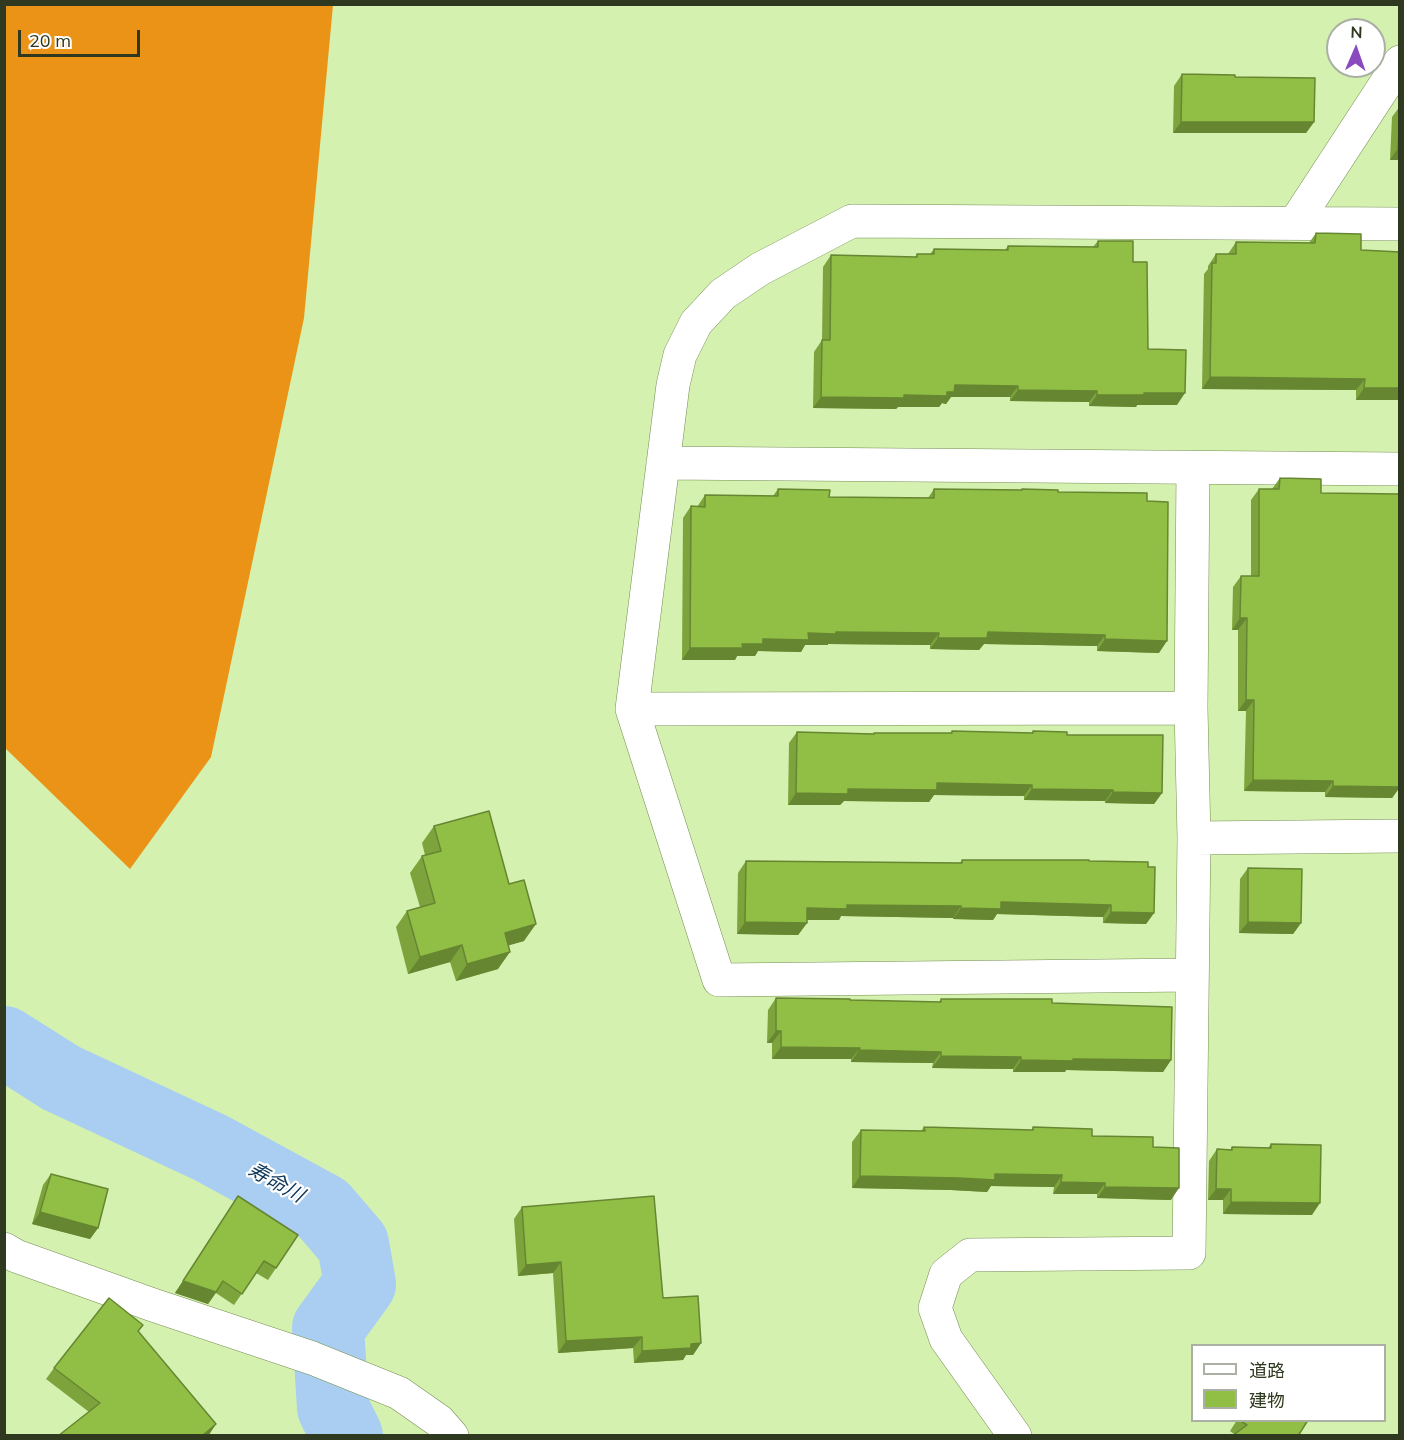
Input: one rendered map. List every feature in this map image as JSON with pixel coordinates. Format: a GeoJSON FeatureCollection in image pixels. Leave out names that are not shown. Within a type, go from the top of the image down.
{"type":"FeatureCollection","features":[{"type":"Feature","properties":{"kind":"street"},"geometry":{"type":"LineString","coordinates":[[1295,223],[1400,62]]}},
{"type":"Feature","properties":{"kind":"street"},"geometry":{"type":"LineString","coordinates":[[1192,975],[719,980],[632,710],[663,464],[680,355],[696,323],[723,294],[760,269],[852,221],[1400,224]]}},
{"type":"Feature","properties":{"kind":"street"},"geometry":{"type":"LineString","coordinates":[[663,464],[1400,469]]}},
{"type":"Feature","properties":{"kind":"street"},"geometry":{"type":"LineString","coordinates":[[1015,1436],[946,1339],[935,1308],[946,1274],[970,1255],[1189,1253],[1194,838],[1191,708],[1193,468]]}},
{"type":"Feature","properties":{"kind":"street"},"geometry":{"type":"LineString","coordinates":[[632,710],[1191,708]]}},
{"type":"Feature","properties":{"kind":"street"},"geometry":{"type":"LineString","coordinates":[[1194,838],[1400,836]]}},
{"type":"Feature","properties":{"kind":"street"},"geometry":{"type":"LineString","coordinates":[[4,1249],[16,1256],[153,1305],[312,1358],[399,1393],[439,1421],[452,1436]]}},
{"type":"Feature","properties":{"kind":"shaded area"},"geometry":{"type":"Polygon","coordinates":[[[4,5],[333,5],[304,318],[211,757],[130,869],[5,748],[4,5]]]}},
{"type":"Feature","properties":{"kind":"building"},"geometry":{"type":"Polygon","coordinates":[[[1182,74],[1315,78],[1314,122],[1181,122],[1182,74]]]}},
{"type":"Feature","properties":{"kind":"building"},"geometry":{"type":"Polygon","coordinates":[[[1400,110],[1400,148],[1398,148],[1400,110]]]}},
{"type":"Feature","properties":{"kind":"building"},"geometry":{"type":"Polygon","coordinates":[[[1316,233],[1361,234],[1361,250],[1400,252],[1400,388],[1364,388],[1365,379],[1210,377],[1212,263],[1216,263],[1216,254],[1236,254],[1236,242],[1315,243],[1316,233]]]}},
{"type":"Feature","properties":{"kind":"building"},"geometry":{"type":"Polygon","coordinates":[[[1098,241],[1133,241],[1133,262],[1147,262],[1148,349],[1186,350],[1185,393],[1097,395],[1097,391],[1018,390],[1018,386],[955,385],[954,392],[947,392],[947,396],[821,397],[822,340],[830,340],[831,255],[917,257],[917,254],[934,254],[934,249],[1008,250],[1008,246],[1098,247],[1098,241]]]}},
{"type":"Feature","properties":{"kind":"building"},"geometry":{"type":"Polygon","coordinates":[[[1280,478],[1321,479],[1321,493],[1400,494],[1400,787],[1333,786],[1333,781],[1253,780],[1254,700],[1246,700],[1247,618],[1240,618],[1241,576],[1259,576],[1259,489],[1279,489],[1280,478]]]}},
{"type":"Feature","properties":{"kind":"building"},"geometry":{"type":"Polygon","coordinates":[[[778,489],[830,490],[829,497],[934,498],[934,489],[1147,493],[1147,501],[1168,502],[1167,641],[1105,639],[1105,635],[988,632],[987,638],[938,638],[939,633],[836,632],[836,634],[808,633],[809,640],[763,639],[763,644],[742,644],[743,648],[690,648],[691,506],[705,507],[705,495],[778,496],[778,489]]]}},
{"type":"Feature","properties":{"kind":"building"},"geometry":{"type":"Polygon","coordinates":[[[952,731],[1067,732],[1067,735],[1163,735],[1162,793],[1032,789],[1032,785],[937,783],[937,790],[848,789],[848,794],[796,793],[797,732],[874,734],[952,733],[952,731]]]}},
{"type":"Feature","properties":{"kind":"building"},"geometry":{"type":"Polygon","coordinates":[[[489,811],[509,884],[524,880],[536,924],[505,933],[510,952],[467,964],[462,945],[420,957],[407,911],[435,903],[422,856],[441,851],[434,826],[489,811]]]}},
{"type":"Feature","properties":{"kind":"building"},"geometry":{"type":"Polygon","coordinates":[[[962,860],[1148,862],[1148,867],[1155,867],[1154,913],[1111,912],[1111,905],[1001,902],[1001,909],[961,908],[961,906],[847,905],[847,909],[807,908],[807,923],[745,922],[746,861],[962,863],[962,860]]]}},
{"type":"Feature","properties":{"kind":"building"},"geometry":{"type":"Polygon","coordinates":[[[1248,868],[1302,869],[1301,923],[1248,922],[1248,868]]]}},
{"type":"Feature","properties":{"kind":"building"},"geometry":{"type":"Polygon","coordinates":[[[776,998],[941,1002],[941,999],[1052,999],[1052,1003],[1172,1007],[1171,1060],[1021,1060],[1021,1057],[941,1056],[941,1052],[781,1047],[781,1031],[776,1031],[776,998]]]}},
{"type":"Feature","properties":{"kind":"building"},"geometry":{"type":"Polygon","coordinates":[[[924,1127],[1092,1129],[1092,1136],[1153,1137],[1153,1147],[1179,1148],[1179,1188],[1105,1187],[1105,1183],[1061,1182],[1062,1175],[995,1174],[995,1180],[860,1176],[861,1130],[925,1131],[924,1127]]]}},
{"type":"Feature","properties":{"kind":"building"},"geometry":{"type":"Polygon","coordinates":[[[1271,1144],[1321,1145],[1320,1203],[1231,1202],[1231,1189],[1216,1189],[1217,1149],[1271,1148],[1271,1144]]]}},
{"type":"Feature","properties":{"kind":"building"},"geometry":{"type":"Polygon","coordinates":[[[51,1174],[108,1189],[98,1228],[40,1212],[51,1174]]]}},
{"type":"Feature","properties":{"kind":"building"},"geometry":{"type":"Polygon","coordinates":[[[238,1196],[298,1235],[276,1268],[264,1261],[242,1294],[223,1281],[216,1292],[183,1281],[238,1196]]]}},
{"type":"Feature","properties":{"kind":"building"},"geometry":{"type":"Polygon","coordinates":[[[654,1196],[663,1298],[698,1296],[701,1343],[691,1344],[691,1348],[642,1351],[642,1337],[566,1341],[561,1262],[526,1265],[522,1207],[654,1196]]]}},
{"type":"Feature","properties":{"kind":"building"},"geometry":{"type":"Polygon","coordinates":[[[109,1298],[143,1325],[138,1331],[216,1424],[202,1436],[58,1436],[100,1403],[54,1368],[109,1298]]]}},
{"type":"Feature","properties":{"kind":"building"},"geometry":{"type":"Polygon","coordinates":[[[1242,1422],[1307,1422],[1298,1436],[1232,1436],[1247,1425],[1242,1422]]]}},
{"type":"Feature","properties":{"kind":"waterway","name":"寿命川"},"geometry":{"type":"LineString","coordinates":[[4,1042],[61,1078],[211,1148],[323,1209],[353,1244],[360,1284],[328,1328],[333,1408],[347,1436]]}}]}
